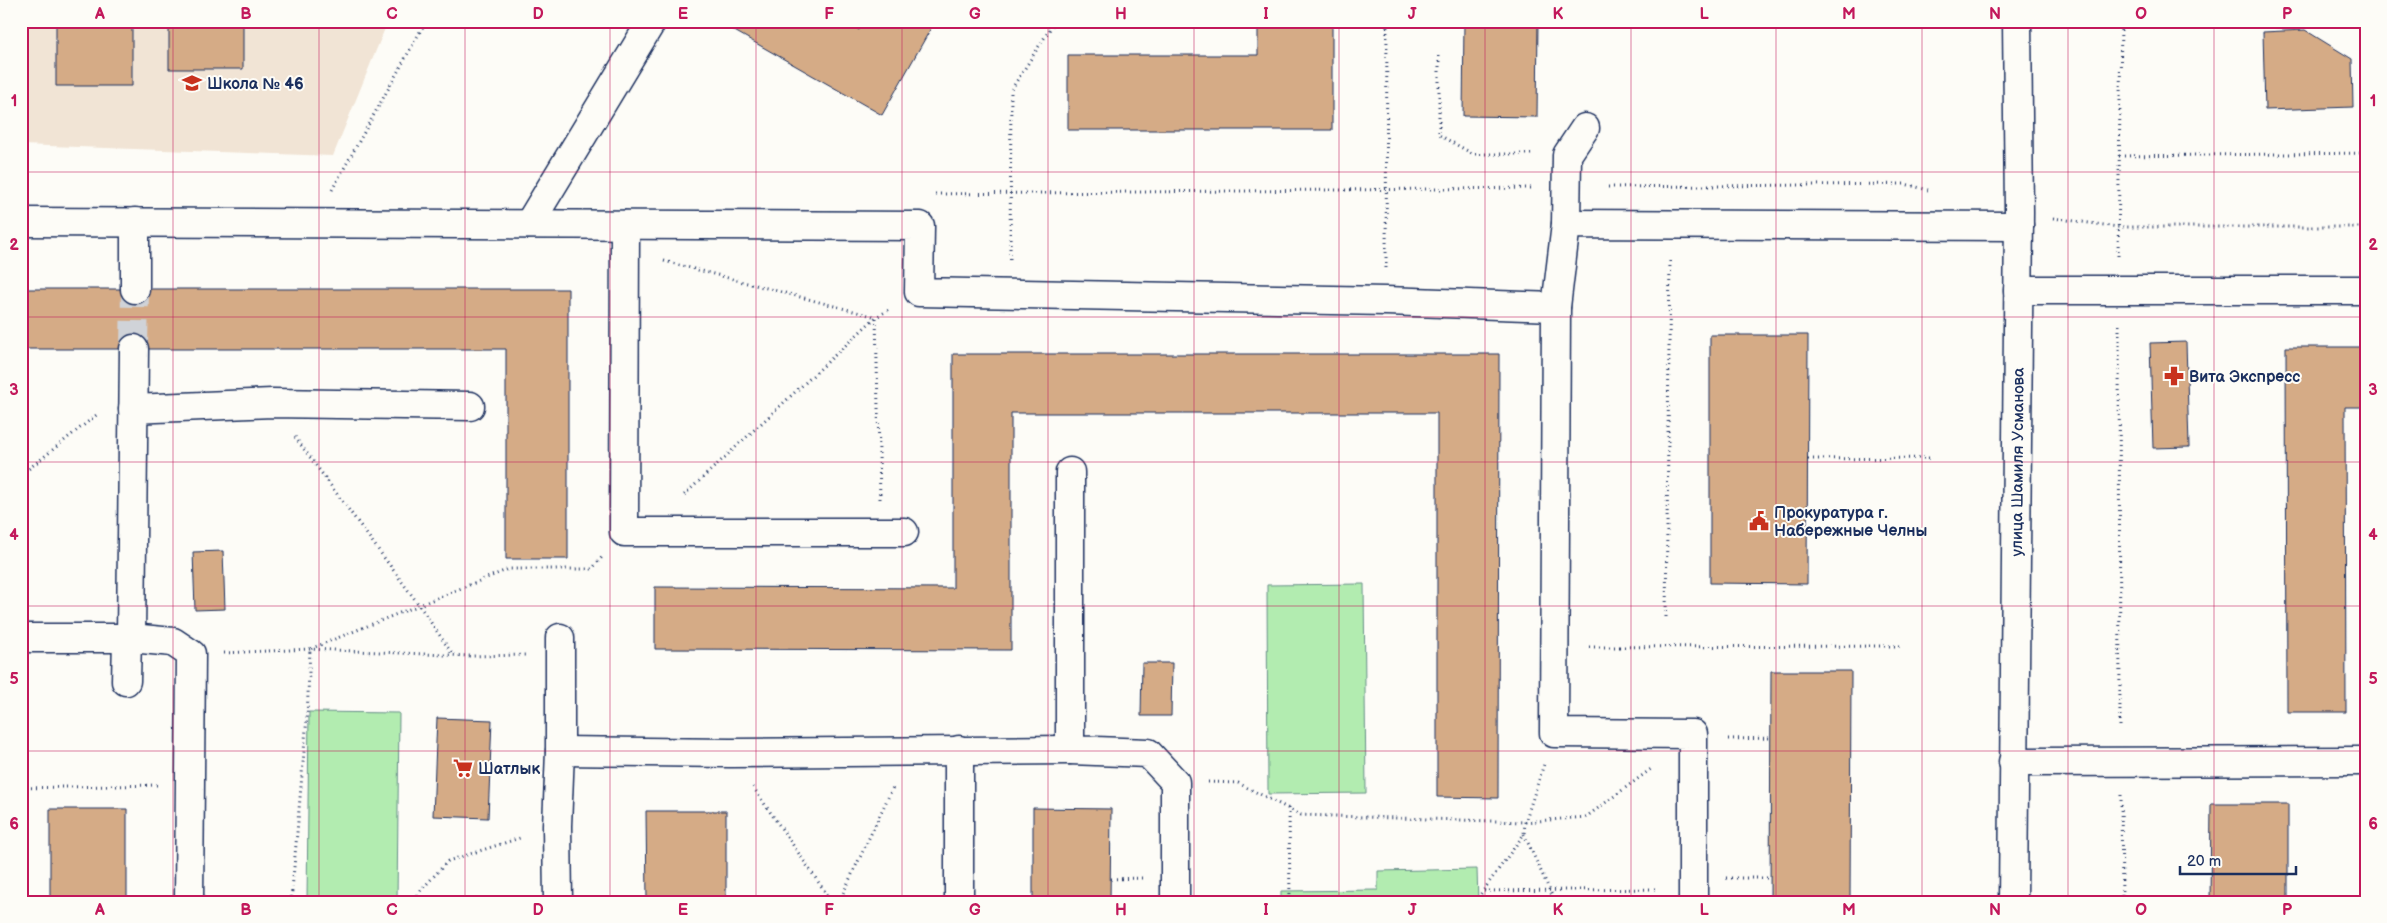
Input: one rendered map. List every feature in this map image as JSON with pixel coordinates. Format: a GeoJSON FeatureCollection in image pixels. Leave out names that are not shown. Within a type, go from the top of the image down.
{"type":"FeatureCollection","features":[{"type":"Feature","properties":{"kind":"street"},"geometry":{"type":"LineString","coordinates":[[529,224],[652,21]]}},
{"type":"Feature","properties":{"kind":"street","name":"улица Шамиля Усманова"},"geometry":{"type":"LineString","coordinates":[[2013,902],[2019,226],[2017,21]]}},
{"type":"Feature","properties":{"kind":"street"},"geometry":{"type":"LineString","coordinates":[[1585,128],[1567,155],[1566,224],[1556,308],[1554,733],[1693,734],[1693,889]]}},
{"type":"Feature","properties":{"kind":"street"},"geometry":{"type":"LineString","coordinates":[[21,222],[529,224],[625,238],[920,226],[919,292],[1010,292],[1386,301],[1556,308]]}},
{"type":"Feature","properties":{"kind":"street"},"geometry":{"type":"LineString","coordinates":[[135,222],[135,289]]}},
{"type":"Feature","properties":{"kind":"street"},"geometry":{"type":"LineString","coordinates":[[1566,224],[2019,226]]}},
{"type":"Feature","properties":{"kind":"street"},"geometry":{"type":"LineString","coordinates":[[625,238],[634,532],[892,532]]}},
{"type":"Feature","properties":{"kind":"street"},"geometry":{"type":"LineString","coordinates":[[2018,290],[2366,290]]}},
{"type":"Feature","properties":{"kind":"street"},"geometry":{"type":"LineString","coordinates":[[126,681],[129,638],[134,349]]}},
{"type":"Feature","properties":{"kind":"street"},"geometry":{"type":"LineString","coordinates":[[133,397],[272,403],[470,406]]}},
{"type":"Feature","properties":{"kind":"street"},"geometry":{"type":"LineString","coordinates":[[1070,472],[1070,750]]}},
{"type":"Feature","properties":{"kind":"street"},"geometry":{"type":"LineString","coordinates":[[21,638],[129,638],[173,642],[190,654],[189,902]]}},
{"type":"Feature","properties":{"kind":"street"},"geometry":{"type":"LineString","coordinates":[[558,902],[557,826],[560,751],[558,658],[560,638]]}},
{"type":"Feature","properties":{"kind":"street"},"geometry":{"type":"LineString","coordinates":[[959,750],[959,902]]}},
{"type":"Feature","properties":{"kind":"street"},"geometry":{"type":"LineString","coordinates":[[560,751],[730,753],[1070,750],[1148,753],[1175,782],[1175,902]]}},
{"type":"Feature","properties":{"kind":"street"},"geometry":{"type":"LineString","coordinates":[[2013,762],[2120,760],[2366,761]]}},
{"type":"Feature","properties":{"kind":"path"},"geometry":{"type":"LineString","coordinates":[[313,223],[426,21]]}},
{"type":"Feature","properties":{"kind":"path"},"geometry":{"type":"LineString","coordinates":[[1010,292],[1012,90],[1055,21]]}},
{"type":"Feature","properties":{"kind":"path"},"geometry":{"type":"LineString","coordinates":[[1386,301],[1387,21]]}},
{"type":"Feature","properties":{"kind":"path"},"geometry":{"type":"LineString","coordinates":[[2121,21],[2118,227],[2122,902]]}},
{"type":"Feature","properties":{"kind":"path"},"geometry":{"type":"LineString","coordinates":[[1439,56],[1439,135],[1473,154],[1567,155]]}},
{"type":"Feature","properties":{"kind":"path"},"geometry":{"type":"LineString","coordinates":[[2119,156],[2366,153]]}},
{"type":"Feature","properties":{"kind":"path"},"geometry":{"type":"LineString","coordinates":[[928,194],[1905,184]]}},
{"type":"Feature","properties":{"kind":"path"},"geometry":{"type":"LineString","coordinates":[[2053,218],[2118,227],[2366,228]]}},
{"type":"Feature","properties":{"kind":"path"},"geometry":{"type":"LineString","coordinates":[[1666,617],[1670,224]]}},
{"type":"Feature","properties":{"kind":"path"},"geometry":{"type":"LineString","coordinates":[[625,238],[876,317]]}},
{"type":"Feature","properties":{"kind":"path"},"geometry":{"type":"LineString","coordinates":[[310,649],[509,570],[592,569],[876,317],[919,292]]}},
{"type":"Feature","properties":{"kind":"path"},"geometry":{"type":"LineString","coordinates":[[876,317],[892,532]]}},
{"type":"Feature","properties":{"kind":"path"},"geometry":{"type":"LineString","coordinates":[[21,475],[133,397]]}},
{"type":"Feature","properties":{"kind":"path"},"geometry":{"type":"LineString","coordinates":[[304,450],[419,605],[453,655]]}},
{"type":"Feature","properties":{"kind":"path"},"geometry":{"type":"LineString","coordinates":[[1808,459],[1933,458]]}},
{"type":"Feature","properties":{"kind":"path"},"geometry":{"type":"LineString","coordinates":[[1554,648],[1904,646]]}},
{"type":"Feature","properties":{"kind":"path"},"geometry":{"type":"LineString","coordinates":[[292,902],[307,717],[310,649]]}},
{"type":"Feature","properties":{"kind":"path"},"geometry":{"type":"LineString","coordinates":[[244,652],[310,649],[453,655],[514,654]]}},
{"type":"Feature","properties":{"kind":"path"},"geometry":{"type":"LineString","coordinates":[[1554,733],[1525,822],[1524,834],[1555,902]]}},
{"type":"Feature","properties":{"kind":"path"},"geometry":{"type":"LineString","coordinates":[[1175,782],[1238,782],[1301,815],[1525,822],[1586,816],[1693,739],[1771,738]]}},
{"type":"Feature","properties":{"kind":"path"},"geometry":{"type":"LineString","coordinates":[[839,902],[910,751]]}},
{"type":"Feature","properties":{"kind":"path"},"geometry":{"type":"LineString","coordinates":[[730,753],[832,902]]}},
{"type":"Feature","properties":{"kind":"path"},"geometry":{"type":"LineString","coordinates":[[21,788],[190,784]]}},
{"type":"Feature","properties":{"kind":"path"},"geometry":{"type":"LineString","coordinates":[[1289,808],[1290,902]]}},
{"type":"Feature","properties":{"kind":"path"},"geometry":{"type":"LineString","coordinates":[[410,902],[448,861],[557,826]]}},
{"type":"Feature","properties":{"kind":"path"},"geometry":{"type":"LineString","coordinates":[[1475,902],[1524,834]]}},
{"type":"Feature","properties":{"kind":"path"},"geometry":{"type":"LineString","coordinates":[[1484,891],[1693,889],[1770,878]]}},
{"type":"Feature","properties":{"kind":"shaded area","name":"Школа № 46"},"geometry":{"type":"Polygon","coordinates":[[[21,21],[388,21],[333,156],[21,145],[21,21]]]}},
{"type":"Feature","properties":{"kind":"green space"},"geometry":{"type":"Polygon","coordinates":[[[1364,584],[1366,793],[1268,794],[1267,585],[1364,584]]]}},
{"type":"Feature","properties":{"kind":"green space"},"geometry":{"type":"Polygon","coordinates":[[[309,712],[399,713],[397,902],[307,902],[309,712]]]}},
{"type":"Feature","properties":{"kind":"green space"},"geometry":{"type":"Polygon","coordinates":[[[1477,869],[1478,902],[1281,902],[1281,891],[1378,890],[1378,871],[1477,869]]]}},
{"type":"Feature","properties":{"kind":"building"},"geometry":{"type":"Polygon","coordinates":[[[21,21],[243,21],[243,69],[169,69],[169,24],[132,24],[132,86],[56,86],[56,24],[21,24],[21,21]]]}},
{"type":"Feature","properties":{"kind":"building"},"geometry":{"type":"Polygon","coordinates":[[[717,21],[844,21],[859,30],[864,21],[935,21],[882,115],[717,21]]]}},
{"type":"Feature","properties":{"kind":"building"},"geometry":{"type":"Polygon","coordinates":[[[1258,21],[1332,21],[1332,130],[1068,130],[1068,55],[1258,55],[1258,21]]]}},
{"type":"Feature","properties":{"kind":"building"},"geometry":{"type":"Polygon","coordinates":[[[1464,21],[1538,21],[1537,117],[1463,116],[1464,21]]]}},
{"type":"Feature","properties":{"kind":"building"},"geometry":{"type":"Polygon","coordinates":[[[2305,30],[2352,59],[2353,107],[2265,110],[2263,32],[2305,30]]]}},
{"type":"Feature","properties":{"kind":"building"},"geometry":{"type":"Polygon","coordinates":[[[21,289],[568,289],[568,559],[506,559],[506,349],[21,349],[21,289]]]}},
{"type":"Feature","properties":{"kind":"building","name":"Прокуратура г. Набережные Челны"},"geometry":{"type":"Polygon","coordinates":[[[1710,335],[1808,335],[1807,584],[1710,583],[1710,335]]]}},
{"type":"Feature","properties":{"kind":"building"},"geometry":{"type":"Polygon","coordinates":[[[2186,342],[2189,447],[2153,448],[2150,343],[2186,342]]]}},
{"type":"Feature","properties":{"kind":"building"},"geometry":{"type":"Polygon","coordinates":[[[2286,347],[2366,347],[2366,407],[2345,407],[2346,712],[2287,712],[2286,347]]]}},
{"type":"Feature","properties":{"kind":"building"},"geometry":{"type":"Polygon","coordinates":[[[953,354],[1499,354],[1498,798],[1437,797],[1437,413],[1011,413],[1011,650],[655,649],[655,587],[953,588],[953,354]]]}},
{"type":"Feature","properties":{"kind":"building"},"geometry":{"type":"Polygon","coordinates":[[[223,551],[225,609],[195,610],[193,552],[223,551]]]}},
{"type":"Feature","properties":{"kind":"building"},"geometry":{"type":"Polygon","coordinates":[[[1142,663],[1172,663],[1171,716],[1141,716],[1142,663]]]}},
{"type":"Feature","properties":{"kind":"building"},"geometry":{"type":"Polygon","coordinates":[[[1771,671],[1851,671],[1850,902],[1770,902],[1771,671]]]}},
{"type":"Feature","properties":{"kind":"building","name":"Шатлык"},"geometry":{"type":"Polygon","coordinates":[[[437,718],[492,720],[488,818],[433,816],[437,718]]]}},
{"type":"Feature","properties":{"kind":"building"},"geometry":{"type":"Polygon","coordinates":[[[2211,804],[2288,804],[2288,902],[2210,902],[2211,804]]]}},
{"type":"Feature","properties":{"kind":"building"},"geometry":{"type":"Polygon","coordinates":[[[1033,808],[1111,809],[1110,902],[1033,902],[1033,808]]]}},
{"type":"Feature","properties":{"kind":"building"},"geometry":{"type":"Polygon","coordinates":[[[50,809],[127,809],[127,902],[50,902],[50,809]]]}},
{"type":"Feature","properties":{"kind":"building"},"geometry":{"type":"Polygon","coordinates":[[[646,811],[726,811],[726,902],[647,902],[646,811]]]}},
{"type":"Feature","properties":{"kind":"tunnel"},"geometry":{"type":"LineString","coordinates":[[134,349],[135,289]]}},
{"type":"Feature","properties":{"kind":"place","name":"Школа № 46"},"geometry":{"type":"Point","coordinates":[192,83]}},
{"type":"Feature","properties":{"kind":"place","name":"Вита Экспресс"},"geometry":{"type":"Point","coordinates":[2174,376]}},
{"type":"Feature","properties":{"kind":"place","name":"Прокуратура г. Набережные Челны"},"geometry":{"type":"Point","coordinates":[1759,521]}},
{"type":"Feature","properties":{"kind":"place","name":"Шатлык"},"geometry":{"type":"Point","coordinates":[463,768]}}]}
